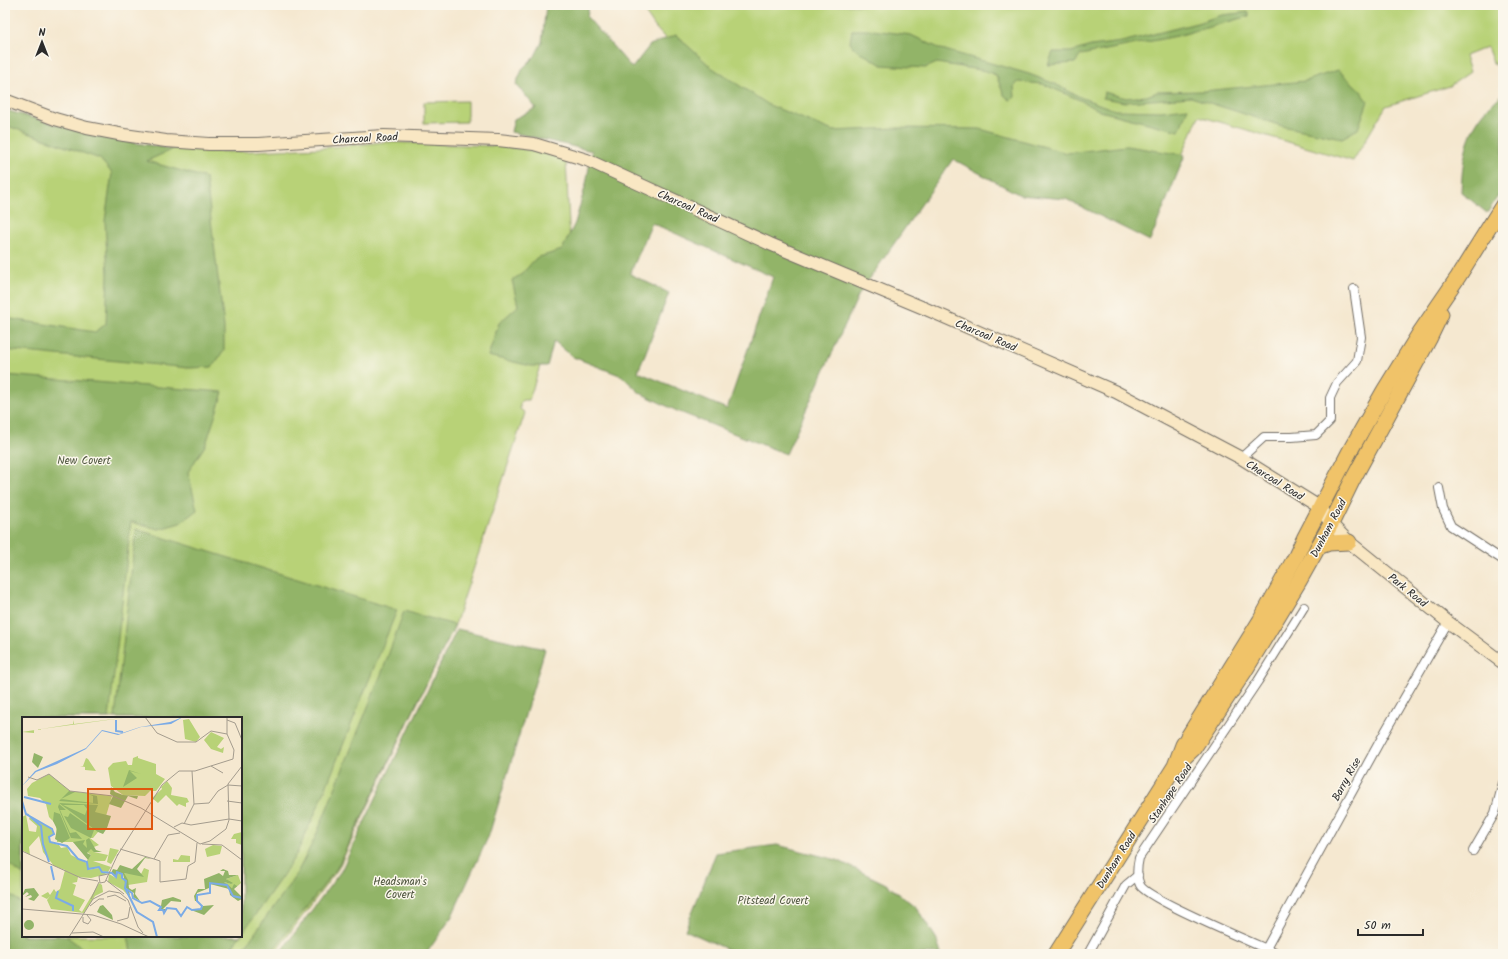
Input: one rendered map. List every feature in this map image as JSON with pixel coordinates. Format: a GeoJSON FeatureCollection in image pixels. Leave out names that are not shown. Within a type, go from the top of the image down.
{"type":"FeatureCollection","features":[{"type":"Feature","properties":{"kind":"highway","name":"Dunham Road"},"geometry":{"type":"LineString","coordinates":[[1176,766],[1183,745],[1260,621],[1296,556],[1351,449],[1384,391],[1421,331],[1458,277],[1503,206]]}},
{"type":"Feature","properties":{"kind":"highway","name":"Dunham Road"},"geometry":{"type":"LineString","coordinates":[[1056,954],[1176,766],[1193,749],[1240,678],[1299,581],[1331,524],[1352,481],[1429,339],[1458,277]]}},
{"type":"Feature","properties":{"kind":"highway"},"geometry":{"type":"LineString","coordinates":[[1321,508],[1329,505],[1339,493],[1344,483],[1352,481]]}},
{"type":"Feature","properties":{"kind":"highway"},"geometry":{"type":"LineString","coordinates":[[1296,556],[1307,550],[1319,528],[1324,524],[1331,524]]}},
{"type":"Feature","properties":{"kind":"highway"},"geometry":{"type":"LineString","coordinates":[[1318,547],[1329,543],[1349,542]]}},
{"type":"Feature","properties":{"kind":"main road","name":"Charcoal Road"},"geometry":{"type":"LineString","coordinates":[[5,100],[55,119],[87,128],[166,141],[209,144],[258,144],[384,136],[419,136],[498,140],[548,148],[587,160],[770,244],[926,309],[1116,392],[1241,458],[1321,508]]}},
{"type":"Feature","properties":{"kind":"main road","name":"Park Road"},"geometry":{"type":"LineString","coordinates":[[1321,508],[1331,524],[1349,542],[1448,622],[1503,663]]}},
{"type":"Feature","properties":{"kind":"street"},"geometry":{"type":"LineString","coordinates":[[1241,458],[1264,437],[1316,435],[1330,421],[1330,398],[1337,382],[1358,361],[1361,337],[1354,289]]}},
{"type":"Feature","properties":{"kind":"street"},"geometry":{"type":"LineString","coordinates":[[1439,488],[1442,509],[1451,526],[1503,560]]}},
{"type":"Feature","properties":{"kind":"street","name":"Stanhope Road"},"geometry":{"type":"LineString","coordinates":[[1138,875],[1137,868],[1139,858],[1258,681],[1304,607]]}},
{"type":"Feature","properties":{"kind":"street","name":"Barry Rise"},"geometry":{"type":"LineString","coordinates":[[1265,951],[1382,736],[1448,622]]}},
{"type":"Feature","properties":{"kind":"street"},"geometry":{"type":"LineString","coordinates":[[1473,851],[1495,813],[1503,783]]}},
{"type":"Feature","properties":{"kind":"street"},"geometry":{"type":"LineString","coordinates":[[1088,954],[1126,885],[1138,875],[1140,886],[1145,891],[1171,906],[1265,951],[1277,954]]}},
{"type":"Feature","properties":{"kind":"green space"},"geometry":{"type":"Polygon","coordinates":[[[546,5],[589,5],[587,17],[632,68],[650,45],[676,35],[711,67],[769,105],[833,131],[898,128],[980,129],[1067,153],[1126,146],[1185,155],[1150,241],[1066,199],[1020,195],[953,159],[859,294],[786,454],[677,411],[640,393],[622,376],[573,357],[554,341],[547,366],[531,366],[488,356],[499,323],[518,306],[512,280],[522,274],[536,258],[562,250],[575,223],[586,184],[592,151],[511,132],[514,119],[536,108],[516,84],[523,68],[535,56],[542,42],[546,5]],[[652,223],[630,274],[669,293],[638,372],[727,409],[773,277],[652,223]]]}},
{"type":"Feature","properties":{"kind":"green space"},"geometry":{"type":"Polygon","coordinates":[[[640,5],[1503,5],[1503,62],[1494,65],[1487,47],[1465,56],[1470,72],[1450,86],[1386,106],[1353,161],[1199,116],[1171,181],[982,147],[821,150],[698,75],[655,27],[640,5]]]}},
{"type":"Feature","properties":{"kind":"green space"},"geometry":{"type":"Polygon","coordinates":[[[1249,12],[1249,16],[1177,36],[1081,55],[1075,63],[1048,65],[1053,52],[1071,52],[1091,46],[1122,42],[1197,23],[1222,15],[1249,12]]]}},
{"type":"Feature","properties":{"kind":"green space"},"geometry":{"type":"Polygon","coordinates":[[[852,30],[872,30],[911,35],[941,49],[1029,74],[1055,84],[1082,98],[1115,110],[1161,111],[1188,108],[1179,131],[1100,111],[1082,101],[1043,84],[1018,82],[1014,87],[1015,97],[1010,100],[1004,95],[996,75],[986,71],[937,63],[925,68],[882,65],[855,49],[850,43],[852,30]]]}},
{"type":"Feature","properties":{"kind":"green space"},"geometry":{"type":"Polygon","coordinates":[[[1338,70],[1360,90],[1368,101],[1358,129],[1342,138],[1282,126],[1191,97],[1125,102],[1103,98],[1104,92],[1126,98],[1147,96],[1157,92],[1204,91],[1305,81],[1338,70]]]}},
{"type":"Feature","properties":{"kind":"green space"},"geometry":{"type":"Polygon","coordinates":[[[1503,94],[1503,189],[1487,213],[1461,192],[1463,162],[1470,137],[1475,126],[1491,104],[1503,94]]]}},
{"type":"Feature","properties":{"kind":"green space"},"geometry":{"type":"Polygon","coordinates":[[[467,101],[467,122],[424,123],[424,102],[467,101]]]}},
{"type":"Feature","properties":{"kind":"green space"},"geometry":{"type":"Polygon","coordinates":[[[5,110],[104,138],[173,149],[232,152],[321,148],[385,142],[493,146],[525,149],[566,158],[571,270],[529,400],[523,400],[520,404],[520,409],[525,413],[456,622],[338,869],[274,954],[5,954],[5,110]]]}},
{"type":"Feature","properties":{"kind":"green space"},"geometry":{"type":"Polygon","coordinates":[[[5,110],[104,138],[173,149],[147,161],[206,178],[224,327],[224,351],[212,367],[189,368],[5,350],[5,318],[95,332],[106,324],[108,275],[105,221],[112,173],[100,159],[5,125],[5,110]]]}},
{"type":"Feature","properties":{"kind":"green space","name":"New Covert"},"geometry":{"type":"Polygon","coordinates":[[[5,375],[223,392],[206,444],[188,472],[197,510],[180,523],[159,529],[131,522],[109,717],[22,717],[22,874],[5,862],[5,375]]]}},
{"type":"Feature","properties":{"kind":"green space"},"geometry":{"type":"Polygon","coordinates":[[[136,529],[397,610],[321,800],[297,853],[242,934],[242,717],[115,717],[136,529]]]}},
{"type":"Feature","properties":{"kind":"green space"},"geometry":{"type":"Polygon","coordinates":[[[404,611],[455,625],[337,868],[270,954],[240,954],[296,875],[315,838],[384,667],[404,611]]]}},
{"type":"Feature","properties":{"kind":"green space","name":"Headsman's Covert"},"geometry":{"type":"Polygon","coordinates":[[[457,629],[545,649],[489,835],[451,918],[426,954],[279,954],[341,871],[457,629]]]}},
{"type":"Feature","properties":{"kind":"green space","name":"Pitstead Covert"},"geometry":{"type":"Polygon","coordinates":[[[777,845],[837,860],[886,884],[916,907],[936,938],[941,954],[738,954],[685,930],[716,853],[777,845]]]}},
{"type":"Feature","properties":{"kind":"green space"},"geometry":{"type":"Polygon","coordinates":[[[5,891],[22,903],[22,937],[67,937],[90,954],[5,954],[5,891]]]}},
{"type":"Feature","properties":{"kind":"green space"},"geometry":{"type":"Polygon","coordinates":[[[128,937],[239,937],[227,954],[134,954],[131,952],[128,937]]]}}]}
